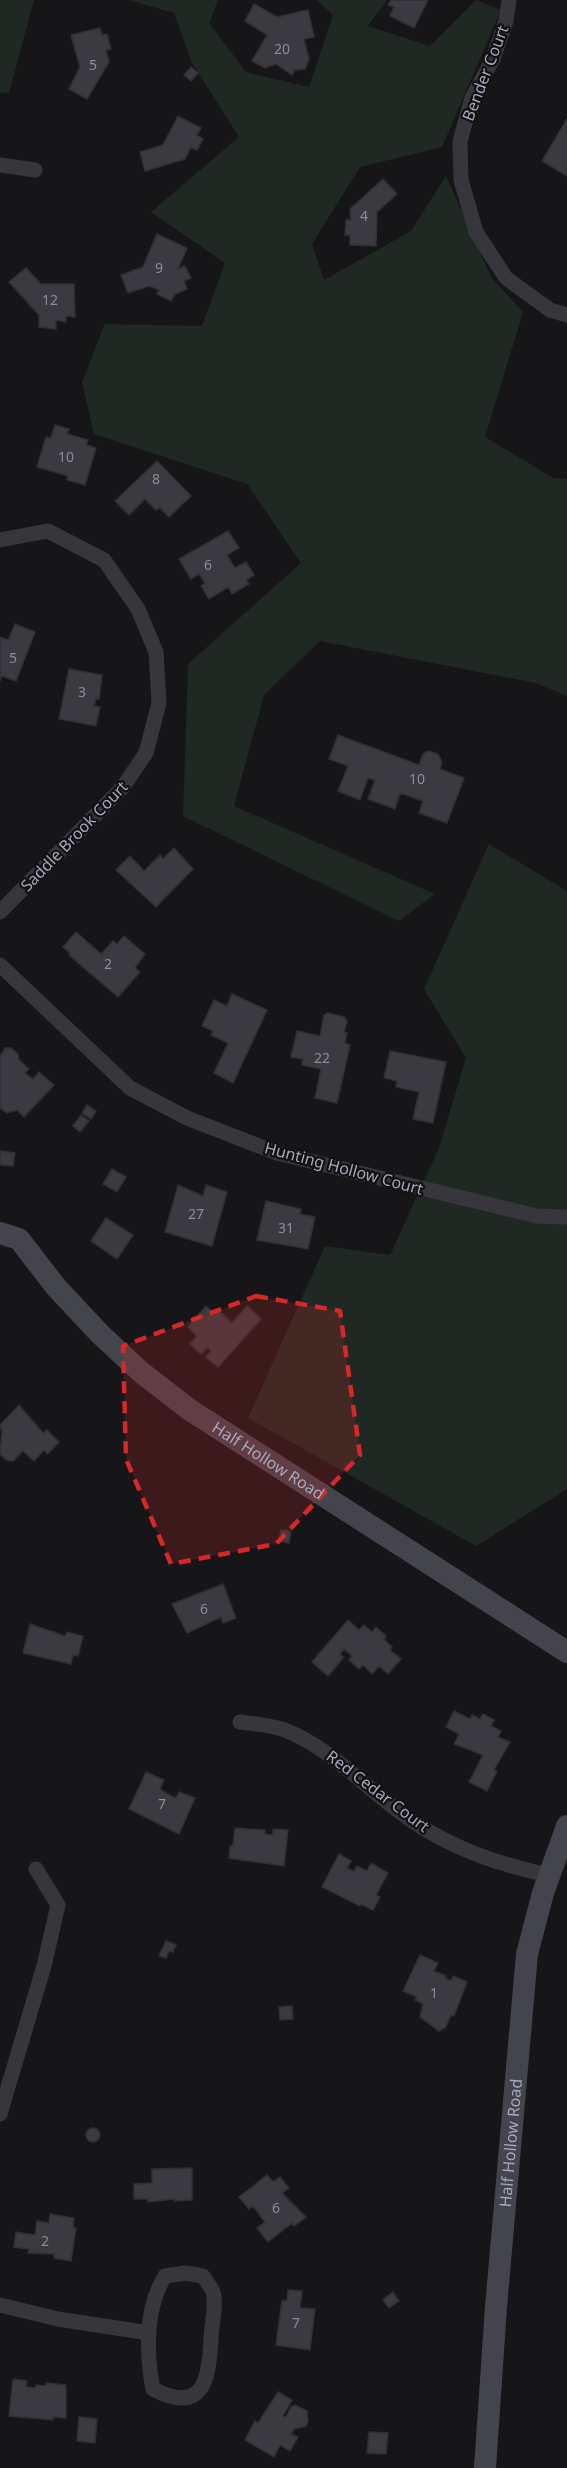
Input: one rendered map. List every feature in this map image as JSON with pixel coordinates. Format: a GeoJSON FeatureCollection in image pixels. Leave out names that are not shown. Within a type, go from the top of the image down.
{"type":"FeatureCollection","features":[{"type":"Feature","properties":{"kind":"street","name":"Bender Court"},"geometry":{"type":"LineString","coordinates":[[509,0],[506,21],[494,59],[472,98],[460,141],[461,180],[476,232],[506,278],[550,310],[567,315]]}},
{"type":"Feature","properties":{"kind":"street"},"geometry":{"type":"LineString","coordinates":[[0,165],[35,170]]}},
{"type":"Feature","properties":{"kind":"street","name":"Saddle Brook Court"},"geometry":{"type":"LineString","coordinates":[[0,540],[48,531],[104,560],[138,609],[156,652],[159,704],[146,753],[123,787],[0,912]]}},
{"type":"Feature","properties":{"kind":"street","name":"Hunting Hollow Court"},"geometry":{"type":"LineString","coordinates":[[0,965],[129,1088],[187,1118],[277,1153],[537,1216],[567,1217]]}},
{"type":"Feature","properties":{"kind":"street","name":"Half Hollow Road"},"geometry":{"type":"LineString","coordinates":[[0,1233],[19,1239],[56,1287],[100,1334],[142,1373],[190,1410],[567,1652]]}},
{"type":"Feature","properties":{"kind":"street","name":"Red Cedar Court"},"geometry":{"type":"LineString","coordinates":[[240,1722],[283,1729],[319,1746],[411,1820],[456,1846],[498,1863],[549,1875]]}},
{"type":"Feature","properties":{"kind":"street","name":"Half Hollow Road"},"geometry":{"type":"LineString","coordinates":[[485,2468],[497,2295],[527,1954],[549,1875],[567,1826]]}},
{"type":"Feature","properties":{"kind":"street"},"geometry":{"type":"LineString","coordinates":[[0,2114],[44,1966],[58,1905],[36,1869]]}},
{"type":"Feature","properties":{"kind":"street"},"geometry":{"type":"LineString","coordinates":[[185,2273],[202,2276],[213,2293],[209,2373],[201,2389],[189,2397],[170,2398],[153,2390],[149,2333],[155,2292],[165,2276],[185,2273]]}},
{"type":"Feature","properties":{"kind":"street"},"geometry":{"type":"LineString","coordinates":[[0,2305],[58,2319],[149,2333]]}},
{"type":"Feature","properties":{"kind":"highlighted area"},"geometry":{"type":"Polygon","coordinates":[[[256,1296],[340,1311],[360,1455],[276,1544],[171,1564],[126,1459],[123,1346],[256,1296]]]}},
{"type":"Feature","properties":{"kind":"shaded area"},"geometry":{"type":"Polygon","coordinates":[[[0,0],[34,0],[9,93],[0,92],[0,0]]]}},
{"type":"Feature","properties":{"kind":"shaded area"},"geometry":{"type":"Polygon","coordinates":[[[129,0],[218,0],[209,23],[246,72],[309,87],[333,15],[317,0],[387,0],[368,26],[430,46],[476,0],[501,10],[442,147],[360,167],[312,244],[324,280],[411,231],[446,176],[491,277],[523,312],[485,437],[553,478],[567,479],[567,696],[536,683],[320,641],[264,695],[234,806],[435,894],[399,921],[183,816],[188,664],[301,563],[247,484],[94,434],[82,382],[105,324],[202,326],[225,263],[151,212],[239,137],[192,63],[174,13],[129,0]]]}},
{"type":"Feature","properties":{"kind":"shaded area"},"geometry":{"type":"Polygon","coordinates":[[[489,844],[567,891],[567,1489],[476,1546],[248,1418],[325,1246],[390,1255],[439,1148],[466,1058],[424,989],[489,844]]]}},
{"type":"Feature","properties":{"kind":"building"},"geometry":{"type":"Polygon","coordinates":[[[391,0],[428,0],[414,28],[390,16],[394,7],[388,5],[391,0]]]}},
{"type":"Feature","properties":{"kind":"building"},"geometry":{"type":"Polygon","coordinates":[[[254,4],[277,17],[308,10],[314,37],[304,39],[309,59],[305,69],[295,70],[292,75],[276,64],[265,68],[252,61],[267,35],[245,21],[254,4]]]}},
{"type":"Feature","properties":{"kind":"building"},"geometry":{"type":"Polygon","coordinates":[[[100,28],[102,35],[107,34],[111,49],[106,50],[109,62],[87,99],[69,89],[80,67],[71,35],[100,28]]]}},
{"type":"Feature","properties":{"kind":"building"},"geometry":{"type":"Polygon","coordinates":[[[191,67],[198,73],[191,81],[184,75],[191,67]]]}},
{"type":"Feature","properties":{"kind":"building"},"geometry":{"type":"Polygon","coordinates":[[[178,116],[201,128],[197,135],[203,139],[197,150],[191,147],[185,159],[145,171],[140,152],[163,145],[178,116]]]}},
{"type":"Feature","properties":{"kind":"building"},"geometry":{"type":"Polygon","coordinates":[[[567,119],[567,176],[542,161],[567,119]]]}},
{"type":"Feature","properties":{"kind":"building"},"geometry":{"type":"Polygon","coordinates":[[[383,179],[397,194],[377,212],[376,246],[350,245],[350,235],[345,235],[346,220],[351,220],[350,209],[383,179]]]}},
{"type":"Feature","properties":{"kind":"building"},"geometry":{"type":"Polygon","coordinates":[[[157,234],[187,248],[178,269],[185,266],[191,278],[184,281],[187,289],[175,294],[171,301],[157,294],[159,290],[149,286],[128,293],[121,275],[143,267],[157,234]]]}},
{"type":"Feature","properties":{"kind":"building"},"geometry":{"type":"Polygon","coordinates":[[[26,268],[41,284],[74,284],[75,317],[66,316],[66,322],[56,320],[56,329],[39,327],[39,315],[9,282],[26,268]]]}},
{"type":"Feature","properties":{"kind":"building"},"geometry":{"type":"Polygon","coordinates":[[[55,425],[69,429],[67,434],[88,440],[86,445],[96,448],[85,485],[67,480],[68,476],[37,467],[46,437],[51,438],[55,425]]]}},
{"type":"Feature","properties":{"kind":"building"},"geometry":{"type":"Polygon","coordinates":[[[157,461],[191,496],[169,517],[159,507],[156,510],[145,499],[129,515],[115,501],[157,461]]]}},
{"type":"Feature","properties":{"kind":"building"},"geometry":{"type":"Polygon","coordinates":[[[228,531],[239,548],[227,555],[235,568],[246,562],[254,575],[246,580],[249,584],[232,594],[228,587],[209,599],[201,586],[205,583],[199,574],[191,579],[179,559],[228,531]]]}},
{"type":"Feature","properties":{"kind":"building"},"geometry":{"type":"Polygon","coordinates":[[[15,624],[35,632],[16,681],[2,676],[0,681],[0,637],[8,640],[15,624]]]}},
{"type":"Feature","properties":{"kind":"building"},"geometry":{"type":"Polygon","coordinates":[[[69,669],[102,675],[99,699],[96,698],[94,706],[100,707],[96,726],[59,719],[69,669]]]}},
{"type":"Feature","properties":{"kind":"building"},"geometry":{"type":"Polygon","coordinates":[[[338,735],[419,765],[423,754],[428,751],[438,754],[442,762],[440,769],[464,778],[447,823],[419,813],[423,801],[400,793],[395,809],[368,799],[375,780],[368,778],[360,800],[338,791],[348,766],[329,759],[338,735]]]}},
{"type":"Feature","properties":{"kind":"building"},"geometry":{"type":"Polygon","coordinates":[[[174,848],[193,869],[156,907],[116,870],[130,856],[144,871],[160,855],[163,859],[174,848]]]}},
{"type":"Feature","properties":{"kind":"building"},"geometry":{"type":"Polygon","coordinates":[[[76,932],[101,954],[113,941],[117,944],[124,936],[145,954],[135,968],[140,972],[118,997],[69,955],[70,953],[63,947],[76,932]]]}},
{"type":"Feature","properties":{"kind":"building"},"geometry":{"type":"Polygon","coordinates":[[[232,994],[267,1010],[233,1083],[214,1073],[228,1043],[211,1035],[213,1031],[202,1026],[214,1000],[227,1006],[232,994]]]}},
{"type":"Feature","properties":{"kind":"building"},"geometry":{"type":"Polygon","coordinates":[[[328,1013],[344,1017],[347,1021],[344,1032],[347,1033],[345,1043],[350,1045],[337,1103],[315,1098],[321,1069],[302,1065],[303,1059],[291,1057],[297,1031],[320,1036],[324,1015],[328,1013]]]}},
{"type":"Feature","properties":{"kind":"building"},"geometry":{"type":"Polygon","coordinates":[[[5,1048],[11,1048],[18,1054],[19,1060],[29,1069],[25,1073],[33,1079],[39,1072],[54,1085],[24,1117],[17,1110],[7,1113],[0,1108],[0,1056],[5,1048]]]}},
{"type":"Feature","properties":{"kind":"building"},"geometry":{"type":"Polygon","coordinates":[[[390,1051],[446,1062],[433,1123],[413,1119],[419,1092],[396,1087],[397,1081],[384,1078],[390,1051]]]}},
{"type":"Feature","properties":{"kind":"building"},"geometry":{"type":"Polygon","coordinates":[[[87,1105],[96,1111],[91,1119],[82,1113],[87,1105]]]}},
{"type":"Feature","properties":{"kind":"building"},"geometry":{"type":"Polygon","coordinates":[[[81,1115],[89,1121],[80,1132],[73,1126],[81,1115]]]}},
{"type":"Feature","properties":{"kind":"building"},"geometry":{"type":"Polygon","coordinates":[[[0,1151],[15,1153],[13,1166],[0,1165],[0,1151]]]}},
{"type":"Feature","properties":{"kind":"building"},"geometry":{"type":"Polygon","coordinates":[[[112,1169],[126,1177],[117,1192],[103,1184],[112,1169]]]}},
{"type":"Feature","properties":{"kind":"building"},"geometry":{"type":"Polygon","coordinates":[[[178,1185],[203,1196],[206,1185],[227,1192],[212,1246],[165,1232],[178,1185]]]}},
{"type":"Feature","properties":{"kind":"building"},"geometry":{"type":"Polygon","coordinates":[[[266,1201],[301,1209],[300,1214],[315,1217],[308,1249],[257,1240],[266,1201]]]}},
{"type":"Feature","properties":{"kind":"building"},"geometry":{"type":"Polygon","coordinates":[[[106,1218],[133,1235],[117,1259],[91,1241],[106,1218]]]}},
{"type":"Feature","properties":{"kind":"building"},"geometry":{"type":"Polygon","coordinates":[[[206,1306],[215,1314],[218,1310],[232,1323],[247,1306],[261,1319],[218,1367],[206,1357],[211,1351],[208,1347],[201,1354],[190,1344],[197,1336],[188,1327],[206,1306]]]}},
{"type":"Feature","properties":{"kind":"building"},"geometry":{"type":"Polygon","coordinates":[[[19,1405],[43,1433],[47,1430],[59,1442],[48,1454],[44,1450],[34,1461],[23,1451],[13,1461],[6,1460],[0,1454],[2,1432],[0,1425],[19,1405]]]}},
{"type":"Feature","properties":{"kind":"building"},"geometry":{"type":"Polygon","coordinates":[[[281,1530],[291,1531],[289,1543],[279,1541],[281,1530]]]}},
{"type":"Feature","properties":{"kind":"building"},"geometry":{"type":"Polygon","coordinates":[[[223,1584],[236,1618],[223,1623],[221,1617],[187,1633],[172,1604],[223,1584]]]}},
{"type":"Feature","properties":{"kind":"building"},"geometry":{"type":"Polygon","coordinates":[[[348,1620],[359,1630],[364,1625],[372,1632],[376,1627],[386,1636],[384,1639],[392,1647],[390,1650],[401,1659],[388,1674],[379,1666],[372,1674],[363,1665],[359,1669],[349,1660],[352,1656],[344,1649],[340,1654],[344,1657],[328,1676],[312,1662],[348,1620]]]}},
{"type":"Feature","properties":{"kind":"building"},"geometry":{"type":"Polygon","coordinates":[[[30,1624],[65,1636],[67,1632],[83,1636],[78,1656],[73,1655],[71,1664],[23,1653],[30,1624]]]}},
{"type":"Feature","properties":{"kind":"building"},"geometry":{"type":"Polygon","coordinates":[[[454,1711],[470,1719],[472,1715],[480,1719],[483,1714],[494,1720],[491,1726],[501,1731],[498,1737],[510,1742],[494,1770],[497,1771],[487,1791],[469,1782],[483,1755],[454,1744],[459,1734],[446,1727],[454,1711]]]}},
{"type":"Feature","properties":{"kind":"building"},"geometry":{"type":"Polygon","coordinates":[[[146,1772],[164,1780],[160,1789],[171,1796],[176,1798],[179,1792],[195,1798],[179,1834],[129,1809],[146,1772]]]}},
{"type":"Feature","properties":{"kind":"building"},"geometry":{"type":"Polygon","coordinates":[[[235,1828],[265,1830],[265,1834],[273,1835],[273,1829],[288,1830],[284,1866],[229,1858],[235,1828]]]}},
{"type":"Feature","properties":{"kind":"building"},"geometry":{"type":"Polygon","coordinates":[[[339,1854],[351,1861],[347,1868],[354,1871],[357,1866],[367,1871],[371,1863],[388,1873],[376,1895],[380,1897],[373,1910],[322,1887],[339,1854]]]}},
{"type":"Feature","properties":{"kind":"building"},"geometry":{"type":"Polygon","coordinates":[[[166,1941],[176,1945],[173,1952],[169,1951],[166,1958],[159,1956],[166,1941]]]}},
{"type":"Feature","properties":{"kind":"building"},"geometry":{"type":"Polygon","coordinates":[[[420,1955],[438,1963],[434,1971],[446,1976],[445,1978],[451,1981],[453,1976],[467,1982],[454,2016],[451,2015],[445,2028],[439,2031],[420,2017],[423,2004],[415,2000],[417,1997],[403,1991],[420,1955]]]}},
{"type":"Feature","properties":{"kind":"building"},"geometry":{"type":"Polygon","coordinates":[[[292,2006],[293,2019],[280,2020],[279,2007],[292,2006]]]}},
{"type":"Feature","properties":{"kind":"building"},"geometry":{"type":"Polygon","coordinates":[[[93,2128],[98,2130],[100,2135],[98,2140],[93,2142],[88,2140],[86,2135],[88,2130],[93,2128]]]}},
{"type":"Feature","properties":{"kind":"building"},"geometry":{"type":"Polygon","coordinates":[[[192,2168],[192,2200],[174,2201],[174,2199],[148,2202],[148,2199],[134,2199],[134,2184],[152,2183],[152,2169],[192,2168]]]}},
{"type":"Feature","properties":{"kind":"building"},"geometry":{"type":"Polygon","coordinates":[[[267,2175],[273,2182],[280,2177],[289,2188],[282,2193],[306,2217],[294,2226],[292,2223],[268,2242],[257,2228],[265,2222],[253,2206],[249,2209],[239,2197],[267,2175]]]}},
{"type":"Feature","properties":{"kind":"building"},"geometry":{"type":"Polygon","coordinates":[[[50,2214],[74,2218],[73,2227],[76,2228],[71,2261],[54,2258],[54,2254],[28,2253],[29,2249],[14,2247],[16,2232],[35,2235],[37,2221],[49,2223],[50,2214]]]}},
{"type":"Feature","properties":{"kind":"building"},"geometry":{"type":"Polygon","coordinates":[[[288,2290],[302,2291],[300,2308],[315,2309],[310,2350],[276,2345],[282,2301],[287,2301],[288,2290]]]}},
{"type":"Feature","properties":{"kind":"building"},"geometry":{"type":"Polygon","coordinates":[[[393,2292],[399,2301],[389,2308],[383,2300],[393,2292]]]}},
{"type":"Feature","properties":{"kind":"building"},"geometry":{"type":"Polygon","coordinates":[[[13,2379],[27,2381],[26,2387],[46,2386],[46,2383],[66,2385],[66,2418],[53,2417],[53,2420],[9,2416],[13,2379]]]}},
{"type":"Feature","properties":{"kind":"building"},"geometry":{"type":"Polygon","coordinates":[[[278,2392],[292,2400],[283,2416],[286,2417],[291,2407],[295,2405],[307,2411],[308,2421],[306,2426],[294,2429],[291,2434],[298,2437],[290,2451],[280,2445],[274,2457],[245,2440],[255,2421],[258,2423],[278,2392]]]}},
{"type":"Feature","properties":{"kind":"building"},"geometry":{"type":"Polygon","coordinates":[[[79,2417],[97,2419],[95,2443],[77,2441],[79,2417]]]}},
{"type":"Feature","properties":{"kind":"building"},"geometry":{"type":"Polygon","coordinates":[[[369,2432],[388,2433],[386,2454],[367,2453],[369,2432]]]}}]}
